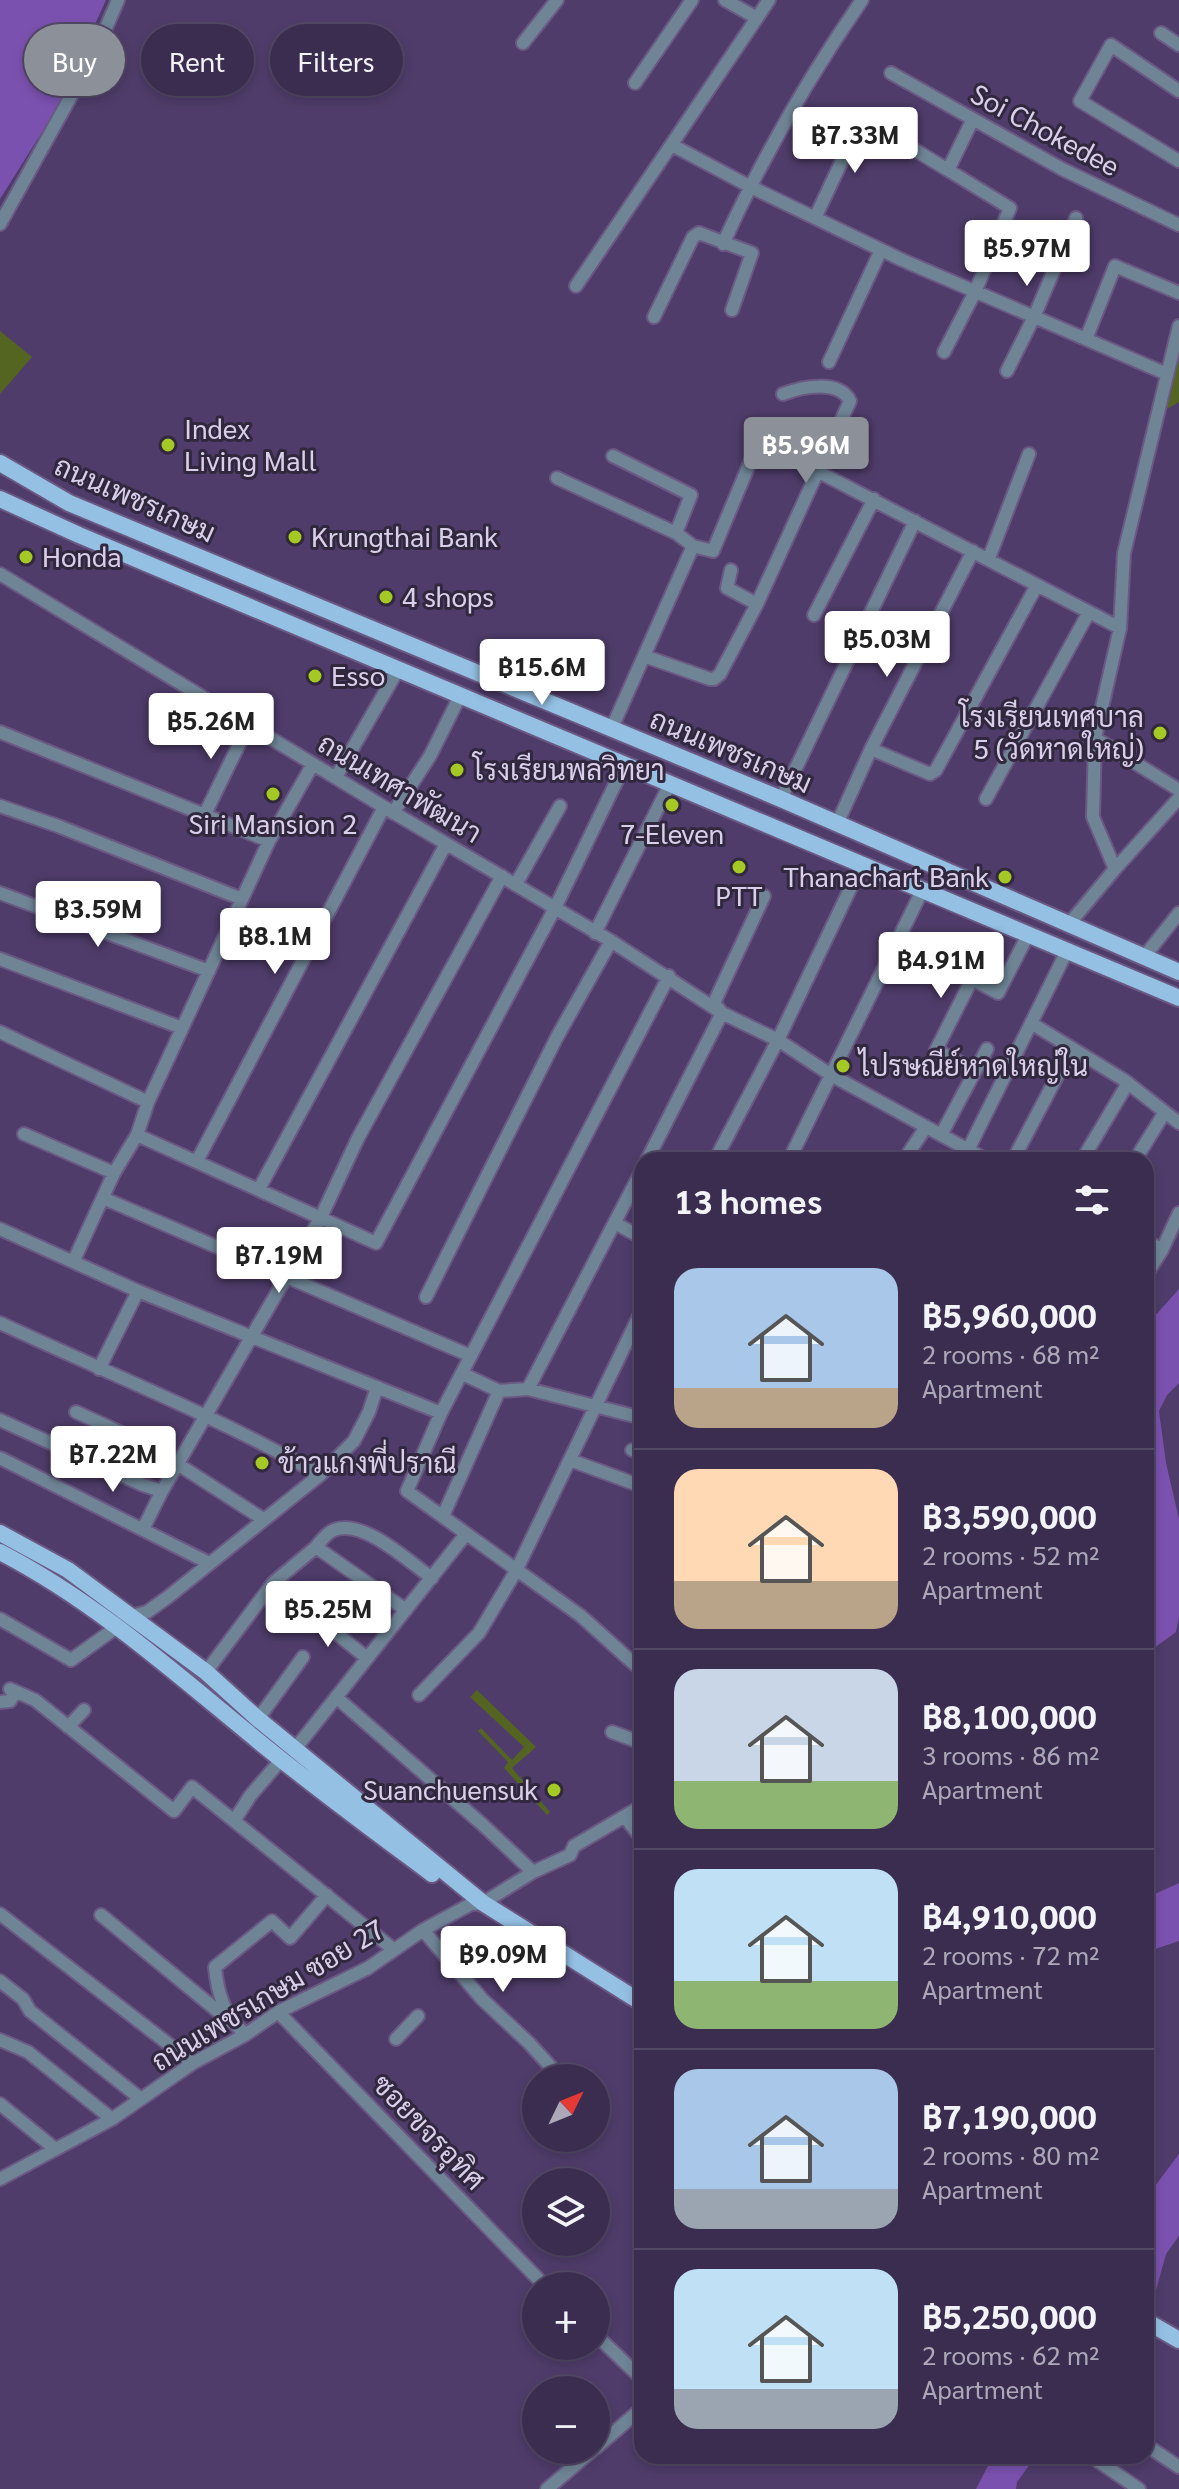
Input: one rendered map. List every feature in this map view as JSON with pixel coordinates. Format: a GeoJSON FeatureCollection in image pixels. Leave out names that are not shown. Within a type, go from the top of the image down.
{"type":"FeatureCollection","features":[{"type":"Feature","properties":{"kind":"main road","name":"ถนนเพชรเกษม"},"geometry":{"type":"LineString","coordinates":[[0,463],[69,503],[781,799],[1179,972]]}},
{"type":"Feature","properties":{"kind":"main road","name":"ถนนเพชรเกษม"},"geometry":{"type":"LineString","coordinates":[[0,499],[93,541],[1179,998]]}},
{"type":"Feature","properties":{"kind":"main road"},"geometry":{"type":"LineString","coordinates":[[312,631],[323,608]]}},
{"type":"Feature","properties":{"kind":"main road"},"geometry":{"type":"LineString","coordinates":[[525,722],[536,698]]}},
{"type":"Feature","properties":{"kind":"main road"},"geometry":{"type":"LineString","coordinates":[[905,884],[916,881],[924,871],[918,858]]}},
{"type":"Feature","properties":{"kind":"main road"},"geometry":{"type":"LineString","coordinates":[[945,900],[939,892],[939,885],[956,875]]}},
{"type":"Feature","properties":{"kind":"main road"},"geometry":{"type":"LineString","coordinates":[[0,1531],[68,1570],[206,1672],[477,1903],[634,1998]]}},
{"type":"Feature","properties":{"kind":"main road"},"geometry":{"type":"LineString","coordinates":[[5,1555],[58,1586],[117,1627],[281,1760],[477,1903],[634,2011]]}},
{"type":"Feature","properties":{"kind":"main road"},"geometry":{"type":"LineString","coordinates":[[1154,2326],[1179,2340]]}},
{"type":"Feature","properties":{"kind":"street"},"geometry":{"type":"LineString","coordinates":[[0,224],[96,51],[118,0]]}},
{"type":"Feature","properties":{"kind":"street"},"geometry":{"type":"LineString","coordinates":[[523,43],[557,0]]}},
{"type":"Feature","properties":{"kind":"street"},"geometry":{"type":"LineString","coordinates":[[635,83],[692,0]]}},
{"type":"Feature","properties":{"kind":"street"},"geometry":{"type":"LineString","coordinates":[[725,0],[757,18]]}},
{"type":"Feature","properties":{"kind":"street"},"geometry":{"type":"LineString","coordinates":[[576,286],[769,0]]}},
{"type":"Feature","properties":{"kind":"street"},"geometry":{"type":"LineString","coordinates":[[723,244],[749,186],[814,69],[862,0]]}},
{"type":"Feature","properties":{"kind":"street"},"geometry":{"type":"LineString","coordinates":[[1161,33],[1179,45]]}},
{"type":"Feature","properties":{"kind":"street"},"geometry":{"type":"LineString","coordinates":[[1179,91],[1111,45],[1080,101],[1179,161]]}},
{"type":"Feature","properties":{"kind":"street","name":"Soi Chokedee"},"geometry":{"type":"LineString","coordinates":[[891,73],[1062,169],[1179,225]]}},
{"type":"Feature","properties":{"kind":"street"},"geometry":{"type":"LineString","coordinates":[[815,218],[863,116]]}},
{"type":"Feature","properties":{"kind":"street"},"geometry":{"type":"LineString","coordinates":[[948,170],[973,119]]}},
{"type":"Feature","properties":{"kind":"street"},"geometry":{"type":"LineString","coordinates":[[672,145],[881,250],[1167,374]]}},
{"type":"Feature","properties":{"kind":"street"},"geometry":{"type":"LineString","coordinates":[[915,150],[1010,208],[975,292],[944,352]]}},
{"type":"Feature","properties":{"kind":"street"},"geometry":{"type":"LineString","coordinates":[[1007,371],[1034,317],[1076,218]]}},
{"type":"Feature","properties":{"kind":"street"},"geometry":{"type":"LineString","coordinates":[[654,317],[693,237],[699,233],[752,253],[732,310]]}},
{"type":"Feature","properties":{"kind":"street"},"geometry":{"type":"LineString","coordinates":[[829,362],[881,250]]}},
{"type":"Feature","properties":{"kind":"street"},"geometry":{"type":"LineString","coordinates":[[1086,339],[1115,266],[1179,293]]}},
{"type":"Feature","properties":{"kind":"street"},"geometry":{"type":"LineString","coordinates":[[1115,869],[1093,817],[1095,738],[1120,628],[1124,553],[1179,326]]}},
{"type":"Feature","properties":{"kind":"street"},"geometry":{"type":"LineString","coordinates":[[644,656],[714,679],[720,674],[820,472],[850,399],[841,392],[822,387],[798,388],[783,394]]}},
{"type":"Feature","properties":{"kind":"street"},"geometry":{"type":"LineString","coordinates":[[557,478],[676,533],[693,546],[713,551],[759,441],[1120,628]]}},
{"type":"Feature","properties":{"kind":"street"},"geometry":{"type":"LineString","coordinates":[[989,558],[1029,454]]}},
{"type":"Feature","properties":{"kind":"street"},"geometry":{"type":"LineString","coordinates":[[613,456],[691,495],[676,533]]}},
{"type":"Feature","properties":{"kind":"street"},"geometry":{"type":"LineString","coordinates":[[814,615],[874,499]]}},
{"type":"Feature","properties":{"kind":"street"},"geometry":{"type":"LineString","coordinates":[[781,799],[915,521]]}},
{"type":"Feature","properties":{"kind":"street"},"geometry":{"type":"LineString","coordinates":[[611,730],[693,546]]}},
{"type":"Feature","properties":{"kind":"street"},"geometry":{"type":"LineString","coordinates":[[837,824],[871,749],[973,551]]}},
{"type":"Feature","properties":{"kind":"street"},"geometry":{"type":"LineString","coordinates":[[731,570],[727,588],[757,604]]}},
{"type":"Feature","properties":{"kind":"street","name":"ถนนเทศาพัฒนา"},"geometry":{"type":"LineString","coordinates":[[0,574],[669,976],[722,1013],[778,1040],[831,1075],[972,1152]]}},
{"type":"Feature","properties":{"kind":"street"},"geometry":{"type":"LineString","coordinates":[[871,749],[930,774],[936,770],[1037,585]]}},
{"type":"Feature","properties":{"kind":"street"},"geometry":{"type":"LineString","coordinates":[[986,799],[1089,612]]}},
{"type":"Feature","properties":{"kind":"street"},"geometry":{"type":"LineString","coordinates":[[336,777],[399,668]]}},
{"type":"Feature","properties":{"kind":"street"},"geometry":{"type":"LineString","coordinates":[[197,1161],[389,810],[430,756],[461,694]]}},
{"type":"Feature","properties":{"kind":"street"},"geometry":{"type":"LineString","coordinates":[[205,814],[249,724]]}},
{"type":"Feature","properties":{"kind":"street"},"geometry":{"type":"LineString","coordinates":[[0,732],[269,841]]}},
{"type":"Feature","properties":{"kind":"street"},"geometry":{"type":"LineString","coordinates":[[1095,738],[1179,790]]}},
{"type":"Feature","properties":{"kind":"street"},"geometry":{"type":"LineString","coordinates":[[74,1260],[114,1173],[137,1135],[148,1102],[269,841],[313,764]]}},
{"type":"Feature","properties":{"kind":"street"},"geometry":{"type":"LineString","coordinates":[[137,1135],[376,1243],[555,908],[625,764]]}},
{"type":"Feature","properties":{"kind":"street"},"geometry":{"type":"LineString","coordinates":[[595,933],[670,784]]}},
{"type":"Feature","properties":{"kind":"street"},"geometry":{"type":"LineString","coordinates":[[1069,924],[1179,798]]}},
{"type":"Feature","properties":{"kind":"street"},"geometry":{"type":"LineString","coordinates":[[0,806],[242,899]]}},
{"type":"Feature","properties":{"kind":"street"},"geometry":{"type":"LineString","coordinates":[[516,884],[560,806]]}},
{"type":"Feature","properties":{"kind":"street"},"geometry":{"type":"LineString","coordinates":[[259,1189],[446,844]]}},
{"type":"Feature","properties":{"kind":"street"},"geometry":{"type":"LineString","coordinates":[[719,1152],[778,1040],[862,864]]}},
{"type":"Feature","properties":{"kind":"street"},"geometry":{"type":"LineString","coordinates":[[143,1529],[284,1277],[321,1217],[358,1138],[502,876]]}},
{"type":"Feature","properties":{"kind":"street"},"geometry":{"type":"LineString","coordinates":[[793,1152],[922,891]]}},
{"type":"Feature","properties":{"kind":"street"},"geometry":{"type":"LineString","coordinates":[[0,893],[209,971]]}},
{"type":"Feature","properties":{"kind":"street"},"geometry":{"type":"LineString","coordinates":[[651,1152],[722,1013],[714,1003],[764,896]]}},
{"type":"Feature","properties":{"kind":"street"},"geometry":{"type":"LineString","coordinates":[[1144,957],[1179,913]]}},
{"type":"Feature","properties":{"kind":"street"},"geometry":{"type":"LineString","coordinates":[[975,1070],[936,1050],[972,979],[998,993],[1028,935]]}},
{"type":"Feature","properties":{"kind":"street"},"geometry":{"type":"LineString","coordinates":[[426,1297],[557,1037],[611,941]]}},
{"type":"Feature","properties":{"kind":"street"},"geometry":{"type":"LineString","coordinates":[[968,1150],[1067,951]]}},
{"type":"Feature","properties":{"kind":"street"},"geometry":{"type":"LineString","coordinates":[[0,959],[182,1028]]}},
{"type":"Feature","properties":{"kind":"street"},"geometry":{"type":"LineString","coordinates":[[634,1664],[581,1616],[407,1491],[441,1413],[669,976]]}},
{"type":"Feature","properties":{"kind":"street"},"geometry":{"type":"LineString","coordinates":[[1031,1023],[1128,1083],[1179,1123]]}},
{"type":"Feature","properties":{"kind":"street"},"geometry":{"type":"LineString","coordinates":[[0,1032],[148,1102]]}},
{"type":"Feature","properties":{"kind":"street"},"geometry":{"type":"LineString","coordinates":[[1017,1152],[1072,1048]]}},
{"type":"Feature","properties":{"kind":"street"},"geometry":{"type":"LineString","coordinates":[[941,1135],[987,1049]]}},
{"type":"Feature","properties":{"kind":"street"},"geometry":{"type":"LineString","coordinates":[[1087,1152],[1128,1083]]}},
{"type":"Feature","properties":{"kind":"street"},"geometry":{"type":"LineString","coordinates":[[1140,1152],[1165,1112]]}},
{"type":"Feature","properties":{"kind":"street"},"geometry":{"type":"LineString","coordinates":[[909,1152],[926,1127]]}},
{"type":"Feature","properties":{"kind":"street"},"geometry":{"type":"LineString","coordinates":[[24,1134],[114,1173]]}},
{"type":"Feature","properties":{"kind":"street"},"geometry":{"type":"LineString","coordinates":[[528,1389],[634,1186]]}},
{"type":"Feature","properties":{"kind":"street"},"geometry":{"type":"LineString","coordinates":[[103,1198],[471,1356]]}},
{"type":"Feature","properties":{"kind":"street"},"geometry":{"type":"LineString","coordinates":[[1154,1262],[1179,1213]]}},
{"type":"Feature","properties":{"kind":"street"},"geometry":{"type":"LineString","coordinates":[[615,1223],[634,1234]]}},
{"type":"Feature","properties":{"kind":"street"},"geometry":{"type":"LineString","coordinates":[[0,1229],[138,1291],[441,1413]]}},
{"type":"Feature","properties":{"kind":"street"},"geometry":{"type":"LineString","coordinates":[[1154,1246],[1162,1250]]}},
{"type":"Feature","properties":{"kind":"street"},"geometry":{"type":"LineString","coordinates":[[99,1369],[138,1291]]}},
{"type":"Feature","properties":{"kind":"street"},"geometry":{"type":"LineString","coordinates":[[0,1323],[207,1416],[320,1475]]}},
{"type":"Feature","properties":{"kind":"street"},"geometry":{"type":"LineString","coordinates":[[419,1695],[479,1633],[516,1571],[634,1327]]}},
{"type":"Feature","properties":{"kind":"street"},"geometry":{"type":"LineString","coordinates":[[463,1374],[499,1391],[528,1389],[634,1416]]}},
{"type":"Feature","properties":{"kind":"street"},"geometry":{"type":"LineString","coordinates":[[131,1616],[147,1612],[320,1475],[354,1441],[369,1412],[377,1387]]}},
{"type":"Feature","properties":{"kind":"street"},"geometry":{"type":"LineString","coordinates":[[443,1516],[499,1391]]}},
{"type":"Feature","properties":{"kind":"street"},"geometry":{"type":"LineString","coordinates":[[76,1412],[180,1463],[263,1519]]}},
{"type":"Feature","properties":{"kind":"street"},"geometry":{"type":"LineString","coordinates":[[0,1420],[162,1491]]}},
{"type":"Feature","properties":{"kind":"street"},"geometry":{"type":"LineString","coordinates":[[0,1458],[209,1563]]}},
{"type":"Feature","properties":{"kind":"street"},"geometry":{"type":"LineString","coordinates":[[570,1460],[634,1483]]}},
{"type":"Feature","properties":{"kind":"street"},"geometry":{"type":"LineString","coordinates":[[206,1672],[273,1583],[336,1528],[366,1532],[432,1578]]}},
{"type":"Feature","properties":{"kind":"street"},"geometry":{"type":"LineString","coordinates":[[295,1749],[466,1534]]}},
{"type":"Feature","properties":{"kind":"street"},"geometry":{"type":"LineString","coordinates":[[316,1547],[406,1610]]}},
{"type":"Feature","properties":{"kind":"street"},"geometry":{"type":"LineString","coordinates":[[311,1613],[367,1658]]}},
{"type":"Feature","properties":{"kind":"street"},"geometry":{"type":"LineString","coordinates":[[0,1619],[71,1660],[117,1627]]}},
{"type":"Feature","properties":{"kind":"street"},"geometry":{"type":"LineString","coordinates":[[258,1719],[303,1657]]}},
{"type":"Feature","properties":{"kind":"street"},"geometry":{"type":"LineString","coordinates":[[0,1702],[10,1701],[13,1690],[35,1700],[174,1811],[192,1787],[393,1949]]}},
{"type":"Feature","properties":{"kind":"street"},"geometry":{"type":"LineString","coordinates":[[336,1697],[533,1872]]}},
{"type":"Feature","properties":{"kind":"street"},"geometry":{"type":"LineString","coordinates":[[68,1727],[84,1710]]}},
{"type":"Feature","properties":{"kind":"street"},"geometry":{"type":"LineString","coordinates":[[612,1732],[634,1740]]}},
{"type":"Feature","properties":{"kind":"street"},"geometry":{"type":"LineString","coordinates":[[234,1821],[250,1796],[281,1760]]}},
{"type":"Feature","properties":{"kind":"street","name":"ถนนเพชรเกษม ซอย 27"},"geometry":{"type":"LineString","coordinates":[[0,2179],[112,2119],[193,2063],[278,2012],[368,1968],[423,1930],[570,1855],[574,1846],[634,1811]]}},
{"type":"Feature","properties":{"kind":"street"},"geometry":{"type":"LineString","coordinates":[[625,1817],[634,1829]]}},
{"type":"Feature","properties":{"kind":"street"},"geometry":{"type":"LineString","coordinates":[[243,2032],[217,1990],[215,1967],[272,1921],[290,1938],[327,1895]]}},
{"type":"Feature","properties":{"kind":"street"},"geometry":{"type":"LineString","coordinates":[[101,1915],[243,2032]]}},
{"type":"Feature","properties":{"kind":"street"},"geometry":{"type":"LineString","coordinates":[[2,1919],[193,2063]]}},
{"type":"Feature","properties":{"kind":"street"},"geometry":{"type":"LineString","coordinates":[[423,1930],[482,1999],[548,2064]]}},
{"type":"Feature","properties":{"kind":"street"},"geometry":{"type":"LineString","coordinates":[[0,1981],[23,1999],[30,2011],[141,2099]]}},
{"type":"Feature","properties":{"kind":"street","name":"ซอยขจรอุทิศ"},"geometry":{"type":"LineString","coordinates":[[278,2012],[531,2272]]}},
{"type":"Feature","properties":{"kind":"street"},"geometry":{"type":"LineString","coordinates":[[396,2039],[418,2016]]}},
{"type":"Feature","properties":{"kind":"street"},"geometry":{"type":"LineString","coordinates":[[0,2040],[28,2052],[112,2119]]}},
{"type":"Feature","properties":{"kind":"street"},"geometry":{"type":"LineString","coordinates":[[0,2104],[54,2148]]}},
{"type":"Feature","properties":{"kind":"street"},"geometry":{"type":"LineString","coordinates":[[610,2348],[634,2371]]}},
{"type":"Feature","properties":{"kind":"street"},"geometry":{"type":"LineString","coordinates":[[610,2436],[634,2415]]}},
{"type":"Feature","properties":{"kind":"street"},"geometry":{"type":"LineString","coordinates":[[1154,2450],[1179,2467]]}},
{"type":"Feature","properties":{"kind":"street"},"geometry":{"type":"LineString","coordinates":[[547,2489],[577,2464]]}},
{"type":"Feature","properties":{"kind":"street"},"geometry":{"type":"LineString","coordinates":[[1102,2464],[1139,2489]]}},
{"type":"Feature","properties":{"kind":"green space"},"geometry":{"type":"Polygon","coordinates":[[[0,331],[32,357],[0,394],[0,331]]]}},
{"type":"Feature","properties":{"kind":"green space"},"geometry":{"type":"Polygon","coordinates":[[[1179,359],[1179,402],[1167,409],[1179,359]]]}},
{"type":"Feature","properties":{"kind":"green space"},"geometry":{"type":"Polygon","coordinates":[[[477,1690],[536,1747],[512,1768],[550,1812],[547,1815],[504,1768],[508,1762],[478,1731],[481,1728],[512,1760],[524,1747],[470,1697],[477,1690]]]}},
{"type":"Feature","properties":{"kind":"shaded area"},"geometry":{"type":"Polygon","coordinates":[[[0,0],[106,0],[95,24],[24,24],[24,96],[62,96],[0,199],[0,0]]]}},
{"type":"Feature","properties":{"kind":"shaded area"},"geometry":{"type":"Polygon","coordinates":[[[1179,1289],[1179,1383],[1167,1395],[1159,1411],[1166,1463],[1179,1519],[1179,1617],[1176,1632],[1154,1648],[1154,1317],[1179,1289]]]}},
{"type":"Feature","properties":{"kind":"shaded area"},"geometry":{"type":"Polygon","coordinates":[[[1179,1883],[1179,1941],[1154,1949],[1154,1894],[1179,1883]]]}},
{"type":"Feature","properties":{"kind":"shaded area"},"geometry":{"type":"Polygon","coordinates":[[[1179,2154],[1179,2236],[1166,2254],[1154,2296],[1154,2187],[1179,2154]]]}},
{"type":"Feature","properties":{"kind":"shaded area"},"geometry":{"type":"Polygon","coordinates":[[[989,2464],[1030,2464],[1017,2482],[1016,2489],[976,2489],[989,2464]]]}},
{"type":"Feature","properties":{"kind":"place","name":"Index Living Mall"},"geometry":{"type":"Point","coordinates":[168,445]}},
{"type":"Feature","properties":{"kind":"place","name":"Krungthai Bank"},"geometry":{"type":"Point","coordinates":[295,537]}},
{"type":"Feature","properties":{"kind":"place","name":"Honda"},"geometry":{"type":"Point","coordinates":[26,557]}},
{"type":"Feature","properties":{"kind":"place","name":"4 shops"},"geometry":{"type":"Point","coordinates":[386,597]}},
{"type":"Feature","properties":{"kind":"place","name":"Esso"},"geometry":{"type":"Point","coordinates":[315,676]}},
{"type":"Feature","properties":{"kind":"place","name":"โรงเรียนเทศบาล 5 (วัดหาดใหญ่)"},"geometry":{"type":"Point","coordinates":[1160,733]}},
{"type":"Feature","properties":{"kind":"place","name":"โรงเรียนพลวิทยา"},"geometry":{"type":"Point","coordinates":[457,770]}},
{"type":"Feature","properties":{"kind":"place","name":"Siri Mansion 2"},"geometry":{"type":"Point","coordinates":[273,794]}},
{"type":"Feature","properties":{"kind":"place","name":"7-Eleven"},"geometry":{"type":"Point","coordinates":[672,805]}},
{"type":"Feature","properties":{"kind":"place","name":"PTT"},"geometry":{"type":"Point","coordinates":[739,867]}},
{"type":"Feature","properties":{"kind":"place","name":"Thanachart Bank"},"geometry":{"type":"Point","coordinates":[1005,877]}},
{"type":"Feature","properties":{"kind":"place","name":"ไปรษณีย์หาดใหญ่ใน"},"geometry":{"type":"Point","coordinates":[843,1066]}},
{"type":"Feature","properties":{"kind":"place","name":"ข้าวแกงพี่ปราณี"},"geometry":{"type":"Point","coordinates":[262,1463]}},
{"type":"Feature","properties":{"kind":"place","name":"Suanchuensuk"},"geometry":{"type":"Point","coordinates":[554,1790]}}]}
